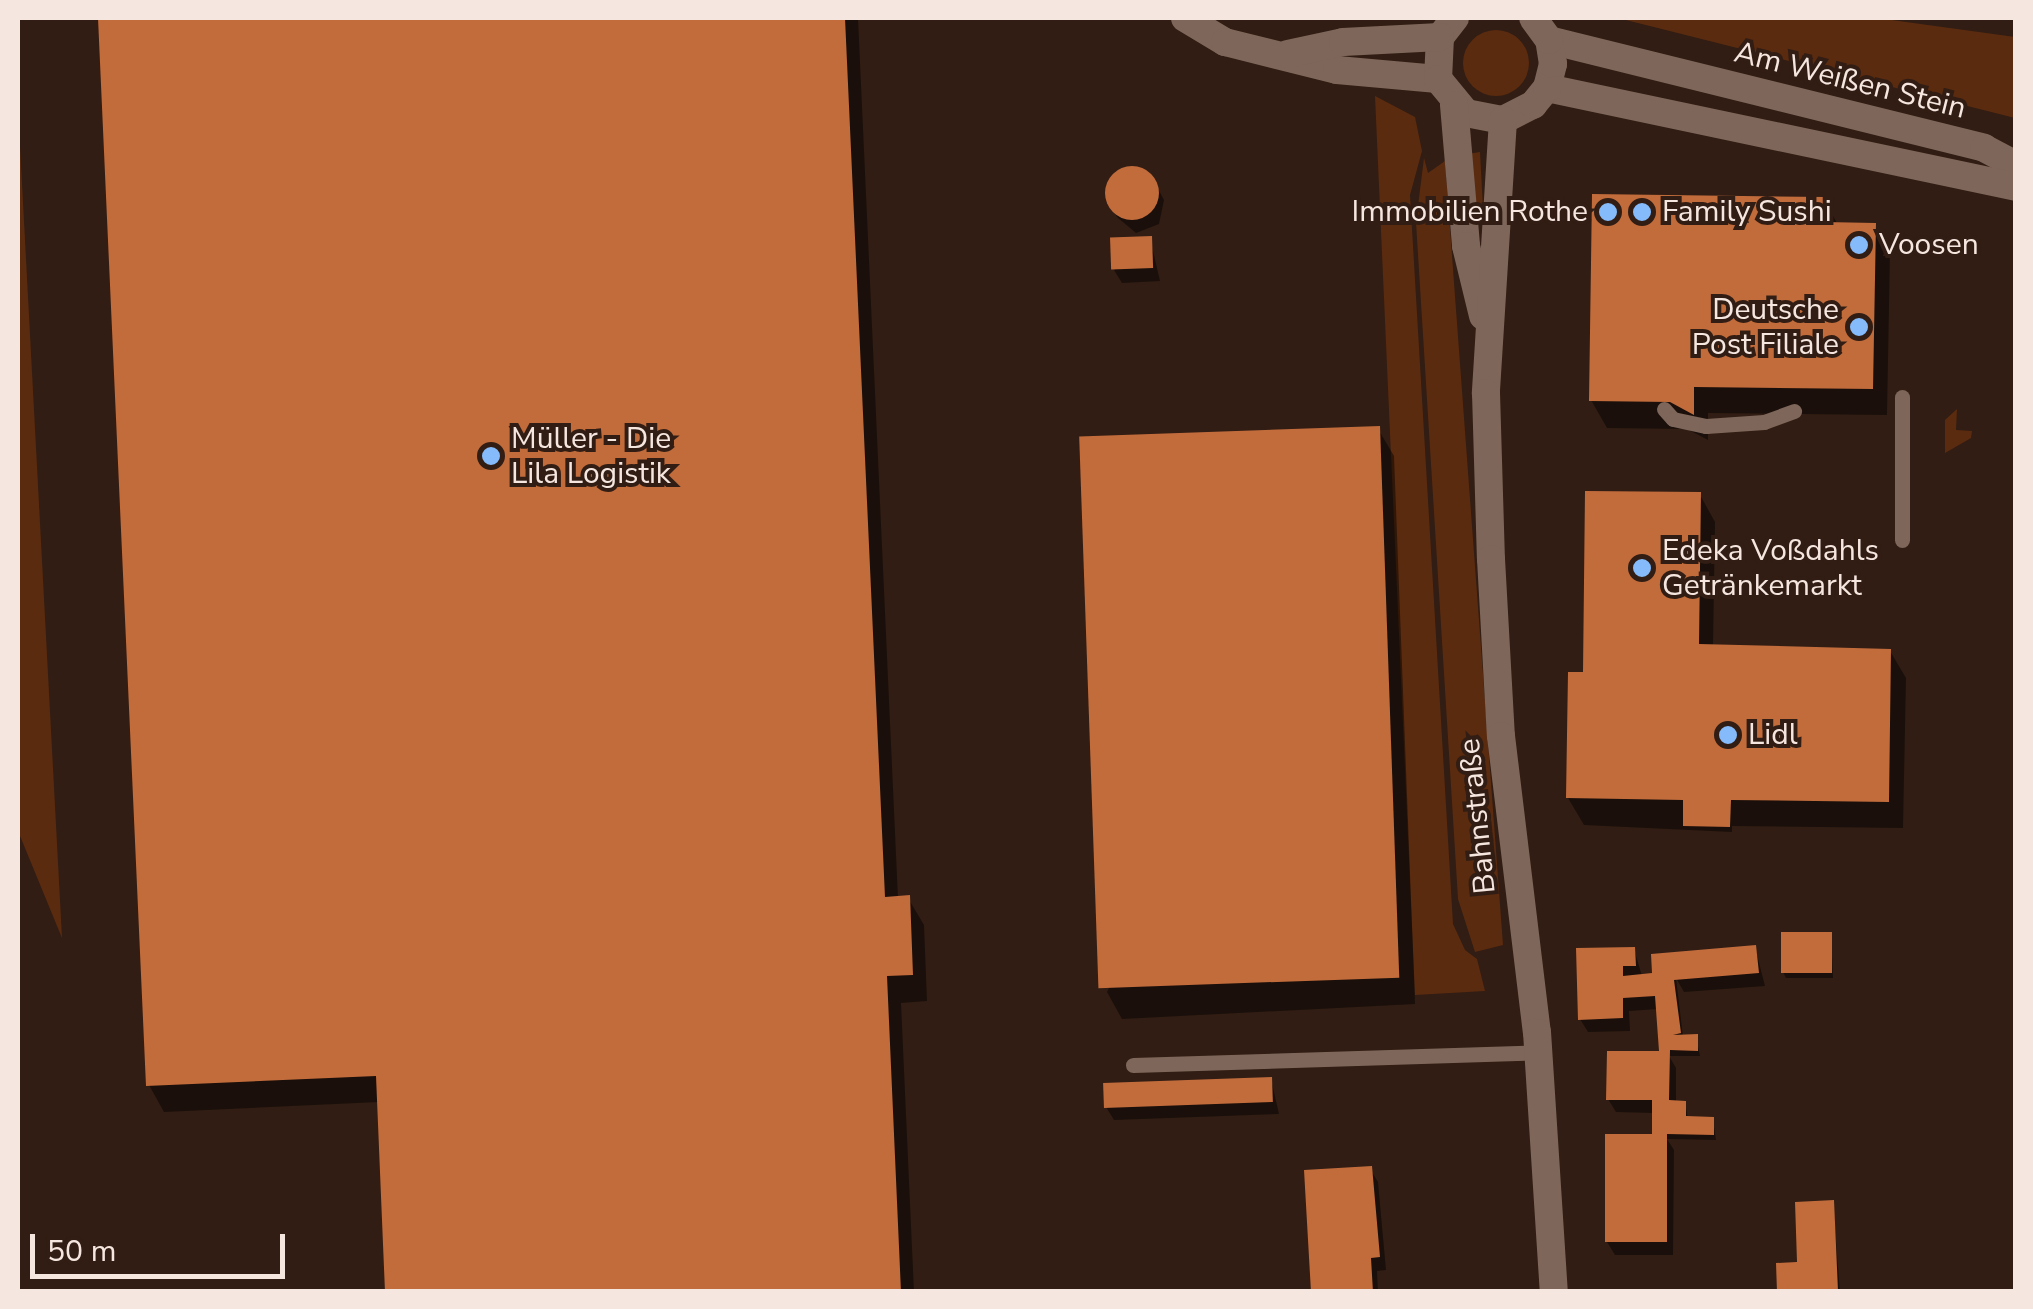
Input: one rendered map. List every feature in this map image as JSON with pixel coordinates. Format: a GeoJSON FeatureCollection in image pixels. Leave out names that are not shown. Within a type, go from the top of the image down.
{"type":"FeatureCollection","features":[{"type":"Feature","properties":{"kind":"street"},"geometry":{"type":"LineString","coordinates":[[1185,18],[1225,42],[1337,70],[1438,79],[1448,27],[1284,54]]}},
{"type":"Feature","properties":{"kind":"street"},"geometry":{"type":"LineString","coordinates":[[1454,105],[1480,118],[1503,120],[1534,105],[1546,88],[1553,64],[1541,29]]}},
{"type":"Feature","properties":{"kind":"street","name":"Am Weißen Stein"},"geometry":{"type":"LineString","coordinates":[[1541,29],[1984,148],[2016,165]]}},
{"type":"Feature","properties":{"kind":"street","name":"Bahnstraße"},"geometry":{"type":"LineString","coordinates":[[1438,79],[1454,105],[1466,246],[1488,332]]}},
{"type":"Feature","properties":{"kind":"street"},"geometry":{"type":"LineString","coordinates":[[1546,88],[2016,187]]}},
{"type":"Feature","properties":{"kind":"street","name":"Bahnstraße"},"geometry":{"type":"LineString","coordinates":[[1503,120],[1488,332],[1501,736],[1538,1052],[1554,1292]]}},
{"type":"Feature","properties":{"kind":"lane"},"geometry":{"type":"LineString","coordinates":[[1902,397],[1902,540]]}},
{"type":"Feature","properties":{"kind":"lane"},"geometry":{"type":"LineString","coordinates":[[1664,409],[1673,418],[1706,426],[1764,422],[1794,411]]}},
{"type":"Feature","properties":{"kind":"lane"},"geometry":{"type":"LineString","coordinates":[[1133,1065],[1538,1052]]}},
{"type":"Feature","properties":{"kind":"shaded area"},"geometry":{"type":"Polygon","coordinates":[[[1618,18],[1877,18],[2015,37],[2015,118],[1618,18]]]}},
{"type":"Feature","properties":{"kind":"shaded area"},"geometry":{"type":"Polygon","coordinates":[[[1496,30],[1519,40],[1529,63],[1519,86],[1496,96],[1473,86],[1463,63],[1473,40],[1496,30]]]}},
{"type":"Feature","properties":{"kind":"shaded area"},"geometry":{"type":"Polygon","coordinates":[[[1375,96],[1415,117],[1422,151],[1410,195],[1453,924],[1465,950],[1477,959],[1485,991],[1415,995],[1375,96]]]}},
{"type":"Feature","properties":{"kind":"shaded area"},"geometry":{"type":"Polygon","coordinates":[[[18,108],[62,938],[18,831],[18,108]]]}},
{"type":"Feature","properties":{"kind":"shaded area"},"geometry":{"type":"Polygon","coordinates":[[[1480,152],[1483,208],[1473,208],[1468,154],[1480,152]]]}},
{"type":"Feature","properties":{"kind":"shaded area"},"geometry":{"type":"Polygon","coordinates":[[[1424,158],[1428,173],[1445,161],[1503,945],[1475,952],[1458,899],[1416,222],[1424,158]]]}},
{"type":"Feature","properties":{"kind":"shaded area"},"geometry":{"type":"Polygon","coordinates":[[[1957,409],[1956,430],[1972,431],[1971,438],[1945,453],[1945,420],[1957,409]]]}},
{"type":"Feature","properties":{"kind":"building","name":"Müller - Die Lila Logistik"},"geometry":{"type":"Polygon","coordinates":[[[98,18],[845,18],[885,897],[910,895],[913,975],[887,976],[901,1292],[385,1292],[376,1076],[146,1086],[98,18]]]}},
{"type":"Feature","properties":{"kind":"building"},"geometry":{"type":"Polygon","coordinates":[[[1132,166],[1151,174],[1159,193],[1151,212],[1132,220],[1113,212],[1105,193],[1113,174],[1132,166]]]}},
{"type":"Feature","properties":{"kind":"building"},"geometry":{"type":"Polygon","coordinates":[[[1592,194],[1825,197],[1824,222],[1876,223],[1873,389],[1694,387],[1694,415],[1670,402],[1589,401],[1592,194]]]}},
{"type":"Feature","properties":{"kind":"building"},"geometry":{"type":"Polygon","coordinates":[[[1152,236],[1153,268],[1111,269],[1110,237],[1152,236]]]}},
{"type":"Feature","properties":{"kind":"building"},"geometry":{"type":"Polygon","coordinates":[[[1380,426],[1399,978],[1098,988],[1079,437],[1380,426]]]}},
{"type":"Feature","properties":{"kind":"building","name":"Lidl"},"geometry":{"type":"Polygon","coordinates":[[[1585,491],[1701,492],[1699,644],[1891,649],[1889,802],[1731,800],[1730,827],[1683,826],[1683,800],[1566,798],[1568,672],[1583,672],[1585,491]]]}},
{"type":"Feature","properties":{"kind":"building"},"geometry":{"type":"Polygon","coordinates":[[[1781,932],[1832,932],[1832,973],[1781,973],[1781,932]]]}},
{"type":"Feature","properties":{"kind":"building"},"geometry":{"type":"Polygon","coordinates":[[[1756,945],[1759,973],[1674,980],[1681,1033],[1673,1035],[1698,1034],[1698,1051],[1670,1050],[1669,1100],[1686,1101],[1686,1116],[1714,1117],[1714,1135],[1667,1134],[1667,1242],[1605,1242],[1605,1134],[1652,1134],[1652,1100],[1606,1100],[1607,1051],[1659,1051],[1655,996],[1623,998],[1623,1018],[1578,1020],[1576,948],[1635,947],[1636,966],[1623,966],[1623,976],[1652,973],[1651,954],[1756,945]]]}},
{"type":"Feature","properties":{"kind":"building"},"geometry":{"type":"Polygon","coordinates":[[[1272,1077],[1273,1102],[1104,1108],[1103,1083],[1272,1077]]]}},
{"type":"Feature","properties":{"kind":"building"},"geometry":{"type":"Polygon","coordinates":[[[1372,1166],[1380,1257],[1371,1258],[1373,1292],[1311,1292],[1304,1170],[1372,1166]]]}},
{"type":"Feature","properties":{"kind":"building"},"geometry":{"type":"Polygon","coordinates":[[[1834,1200],[1838,1291],[1777,1292],[1776,1263],[1797,1262],[1795,1202],[1834,1200]]]}},
{"type":"Feature","properties":{"kind":"place","name":"Immobilien Rothe"},"geometry":{"type":"Point","coordinates":[1608,212]}},
{"type":"Feature","properties":{"kind":"place","name":"Family Sushi"},"geometry":{"type":"Point","coordinates":[1642,212]}},
{"type":"Feature","properties":{"kind":"place","name":"Voosen"},"geometry":{"type":"Point","coordinates":[1859,245]}},
{"type":"Feature","properties":{"kind":"place","name":"Deutsche Post Filiale"},"geometry":{"type":"Point","coordinates":[1859,327]}},
{"type":"Feature","properties":{"kind":"place","name":"Müller - Die Lila Logistik"},"geometry":{"type":"Point","coordinates":[491,456]}},
{"type":"Feature","properties":{"kind":"place","name":"Edeka Voßdahls Getränkemarkt"},"geometry":{"type":"Point","coordinates":[1642,568]}},
{"type":"Feature","properties":{"kind":"place","name":"Lidl"},"geometry":{"type":"Point","coordinates":[1728,735]}}]}
